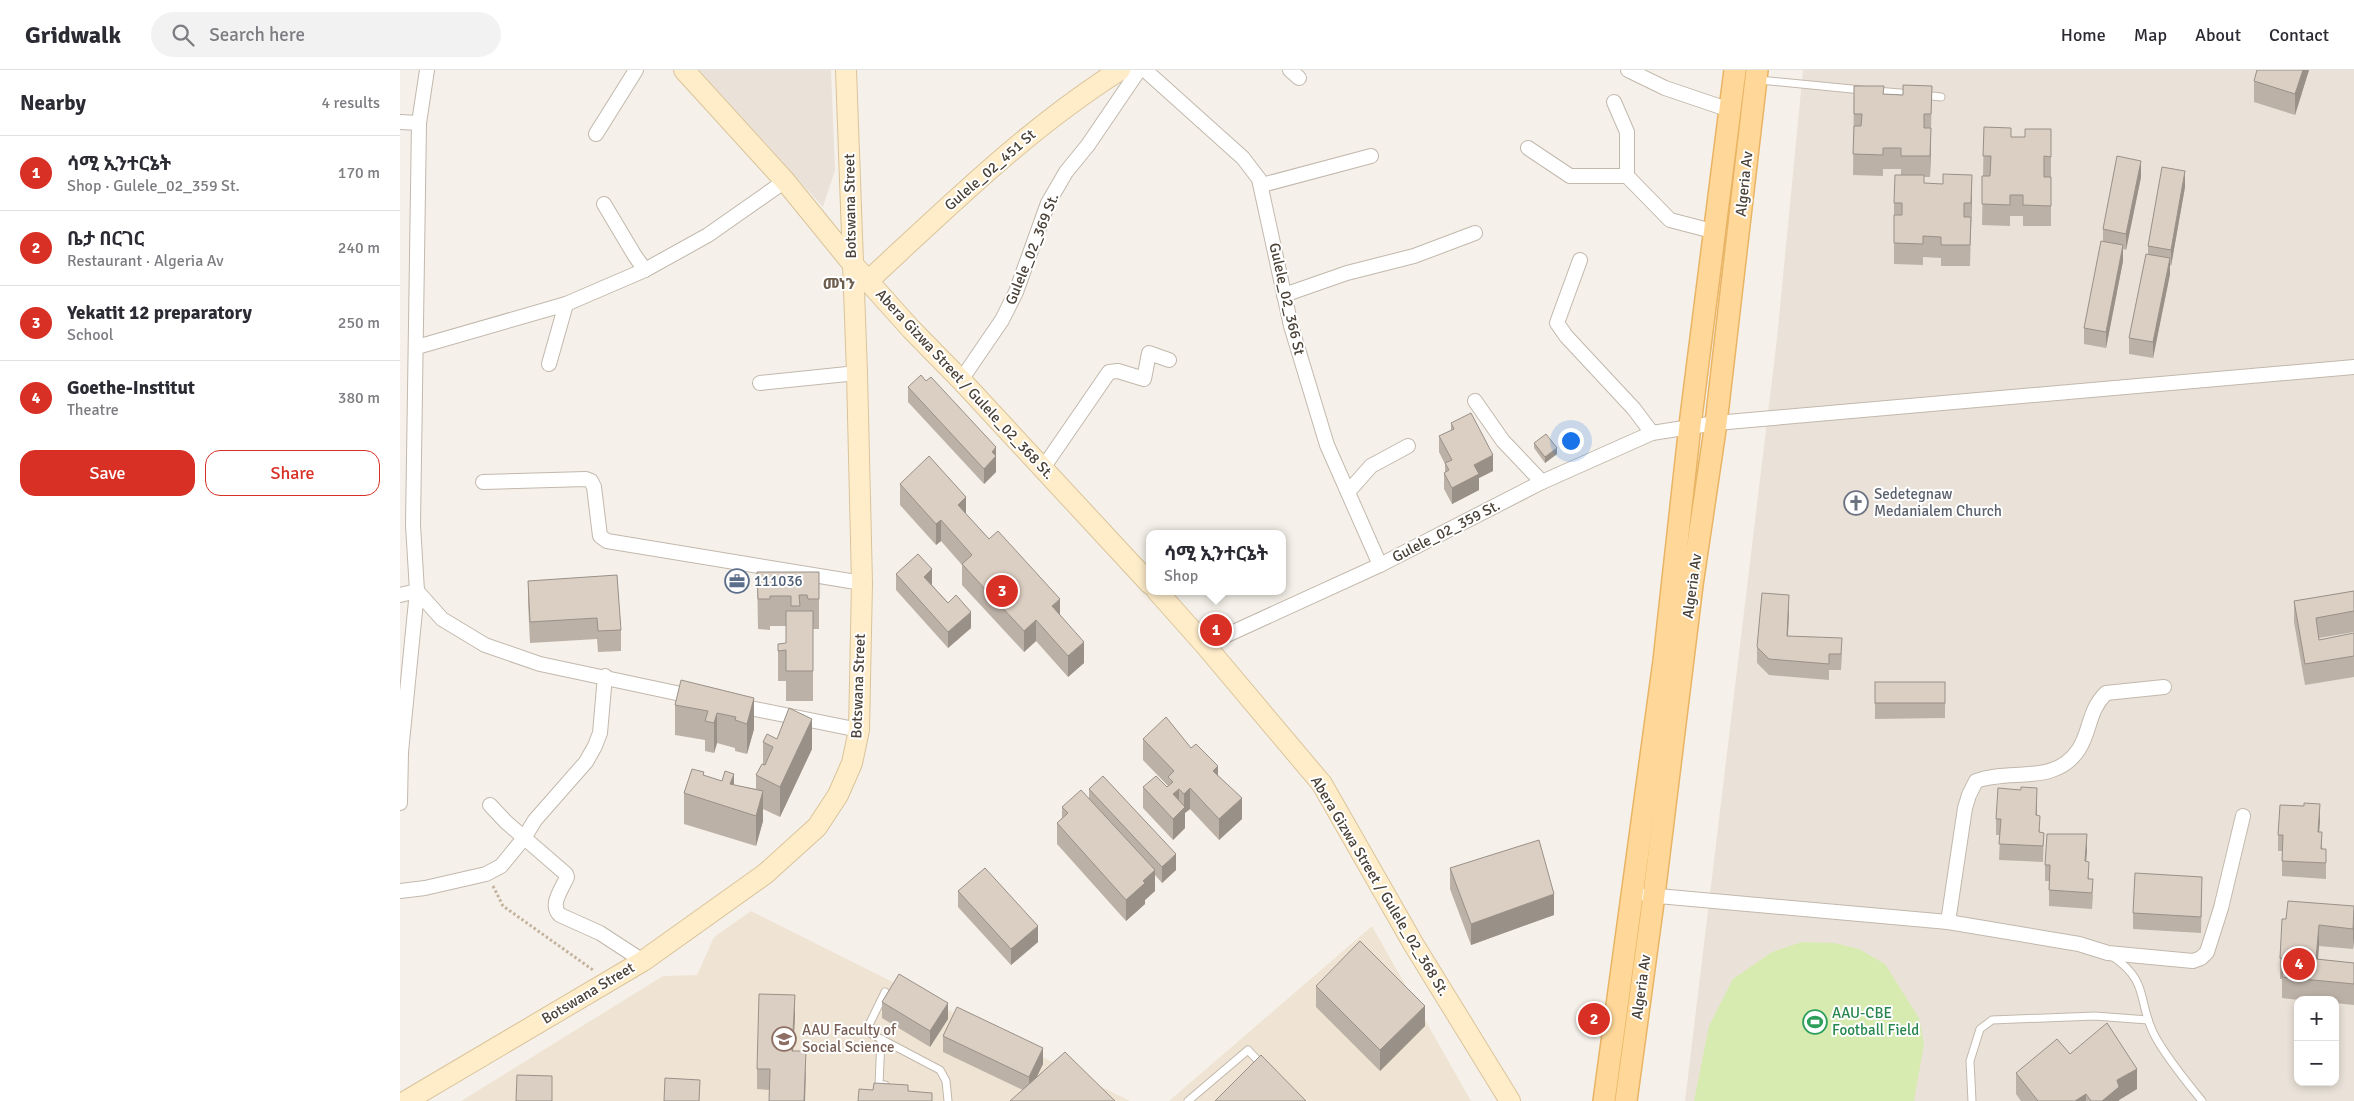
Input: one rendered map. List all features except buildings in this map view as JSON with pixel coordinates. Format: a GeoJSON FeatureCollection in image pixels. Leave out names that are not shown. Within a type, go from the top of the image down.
{"type":"FeatureCollection","features":[{"type":"Feature","properties":{"kind":"main road","name":"Abera Gizwa Street / Gulele_02_368 St."},"geometry":{"type":"LineString","coordinates":[[684,70],[785,181],[851,262],[911,329],[961,380],[1146,580]]}},
{"type":"Feature","properties":{"kind":"main road","name":"Botswana Street"},"geometry":{"type":"LineString","coordinates":[[406,1101],[643,961],[765,874],[817,827],[838,796],[852,763],[859,730],[862,583],[857,372],[851,262],[846,70]]}},
{"type":"Feature","properties":{"kind":"main road","name":"Gulele_02_451 St"},"geometry":{"type":"LineString","coordinates":[[868,281],[1003,156],[1079,96],[1120,70]]}},
{"type":"Feature","properties":{"kind":"main road","name":"Algeria Av"},"geometry":{"type":"LineString","coordinates":[[1626,1101],[1664,661],[1690,425],[1716,232],[1734,70]]}},
{"type":"Feature","properties":{"kind":"main road","name":"Algeria Av"},"geometry":{"type":"LineString","coordinates":[[1604,1101],[1644,895],[1716,423],[1756,75]]}},
{"type":"Feature","properties":{"kind":"main road","name":"Abera Gizwa Street / Gulele_02_368 St."},"geometry":{"type":"LineString","coordinates":[[1161,595],[1322,784],[1414,946],[1510,1101]]}},
{"type":"Feature","properties":{"kind":"street"},"geometry":{"type":"LineString","coordinates":[[400,803],[402,733],[417,591],[413,525],[419,123],[427,70]]}},
{"type":"Feature","properties":{"kind":"street"},"geometry":{"type":"LineString","coordinates":[[596,134],[636,70]]}},
{"type":"Feature","properties":{"kind":"street","name":"Gulele_02_369 St."},"geometry":{"type":"LineString","coordinates":[[961,380],[1002,320],[1016,292],[1048,204],[1062,180],[1139,70]]}},
{"type":"Feature","properties":{"kind":"street","name":"Gulele_02_366 St"},"geometry":{"type":"LineString","coordinates":[[1145,70],[1243,158],[1262,186],[1284,295],[1327,444],[1380,565]]}},
{"type":"Feature","properties":{"kind":"street"},"geometry":{"type":"LineString","coordinates":[[1628,70],[1665,88],[1730,110]]}},
{"type":"Feature","properties":{"kind":"street"},"geometry":{"type":"LineString","coordinates":[[1614,102],[1627,132],[1627,176],[1670,220],[1716,232]]}},
{"type":"Feature","properties":{"kind":"street"},"geometry":{"type":"LineString","coordinates":[[400,122],[419,123]]}},
{"type":"Feature","properties":{"kind":"street"},"geometry":{"type":"LineString","coordinates":[[1528,148],[1570,176],[1627,176]]}},
{"type":"Feature","properties":{"kind":"street"},"geometry":{"type":"LineString","coordinates":[[1262,186],[1371,156]]}},
{"type":"Feature","properties":{"kind":"street"},"geometry":{"type":"LineString","coordinates":[[417,347],[566,304],[645,270],[708,235],[785,181]]}},
{"type":"Feature","properties":{"kind":"street"},"geometry":{"type":"LineString","coordinates":[[604,204],[645,270]]}},
{"type":"Feature","properties":{"kind":"street"},"geometry":{"type":"LineString","coordinates":[[1284,295],[1347,273],[1414,256],[1475,233]]}},
{"type":"Feature","properties":{"kind":"street"},"geometry":{"type":"LineString","coordinates":[[1580,260],[1557,323],[1566,336],[1634,409],[1652,433]]}},
{"type":"Feature","properties":{"kind":"street"},"geometry":{"type":"LineString","coordinates":[[549,364],[566,304]]}},
{"type":"Feature","properties":{"kind":"street"},"geometry":{"type":"LineString","coordinates":[[1043,468],[1109,372],[1118,371],[1144,379],[1149,353],[1169,360]]}},
{"type":"Feature","properties":{"kind":"street","name":"Gulele_02_359 St."},"geometry":{"type":"LineString","coordinates":[[1205,645],[1380,565],[1542,482],[1652,433],[1690,425],[2354,367]]}},
{"type":"Feature","properties":{"kind":"street"},"geometry":{"type":"LineString","coordinates":[[760,383],[857,372]]}},
{"type":"Feature","properties":{"kind":"street"},"geometry":{"type":"LineString","coordinates":[[1475,401],[1503,441],[1542,482]]}},
{"type":"Feature","properties":{"kind":"street"},"geometry":{"type":"LineString","coordinates":[[1348,492],[1371,466],[1408,446]]}},
{"type":"Feature","properties":{"kind":"street"},"geometry":{"type":"LineString","coordinates":[[483,482],[591,481],[594,487],[600,536],[607,541],[862,583]]}},
{"type":"Feature","properties":{"kind":"street"},"geometry":{"type":"LineString","coordinates":[[400,595],[417,591]]}},
{"type":"Feature","properties":{"kind":"street"},"geometry":{"type":"LineString","coordinates":[[417,591],[442,620],[485,645],[540,664],[605,676],[704,699]]}},
{"type":"Feature","properties":{"kind":"street"},"geometry":{"type":"LineString","coordinates":[[400,891],[425,888],[486,874],[501,866],[524,838],[535,820],[586,762],[595,746],[600,733],[605,676]]}},
{"type":"Feature","properties":{"kind":"street"},"geometry":{"type":"LineString","coordinates":[[1948,922],[1965,808],[1968,795],[1976,781],[1988,776],[2057,770],[2069,762],[2081,747],[2091,713],[2106,693],[2164,687]]}},
{"type":"Feature","properties":{"kind":"street"},"geometry":{"type":"LineString","coordinates":[[724,703],[859,730]]}},
{"type":"Feature","properties":{"kind":"street"},"geometry":{"type":"LineString","coordinates":[[490,805],[524,838],[566,874],[567,878],[554,905],[555,910],[560,915],[600,933],[643,961]]}},
{"type":"Feature","properties":{"kind":"street"},"geometry":{"type":"LineString","coordinates":[[1644,895],[1948,922],[2079,944],[2108,953],[2165,960],[2193,961],[2201,958],[2207,952],[2221,908],[2243,816]]}},
{"type":"Feature","properties":{"kind":"lane"},"geometry":{"type":"LineString","coordinates":[[1756,75],[1941,97]]}},
{"type":"Feature","properties":{"kind":"lane"},"geometry":{"type":"LineString","coordinates":[[2108,953],[2128,967],[2140,985],[2148,1020],[2156,1038],[2202,1101]]}},
{"type":"Feature","properties":{"kind":"lane"},"geometry":{"type":"LineString","coordinates":[[885,992],[866,1031],[940,1070],[946,1081],[948,1101]]}},
{"type":"Feature","properties":{"kind":"lane"},"geometry":{"type":"LineString","coordinates":[[1972,1101],[1970,1061],[1980,1029],[1992,1020],[2095,1016],[2148,1020]]}},
{"type":"Feature","properties":{"kind":"lane"},"geometry":{"type":"LineString","coordinates":[[881,1039],[879,1085],[896,1086]]}},
{"type":"Feature","properties":{"kind":"lane"},"geometry":{"type":"LineString","coordinates":[[1188,1101],[1248,1050],[1266,1069]]}},
{"type":"Feature","properties":{"kind":"path"},"geometry":{"type":"LineString","coordinates":[[486,874],[503,906],[609,981]]}},
{"type":"Feature","properties":{"kind":"shaded area"},"geometry":{"type":"Polygon","coordinates":[[[699,70],[831,70],[835,170],[823,207],[699,70]]]}},
{"type":"Feature","properties":{"kind":"shaded area"},"geometry":{"type":"Polygon","coordinates":[[[1803,70],[2354,70],[2354,1101],[1685,1101],[1777,338],[1803,70]]]}},
{"type":"Feature","properties":{"kind":"shaded area","name":"AAU Faculty of Social Science"},"geometry":{"type":"Polygon","coordinates":[[[751,911],[1130,1101],[461,1101],[663,976],[697,975],[714,937],[751,911]]]}},
{"type":"Feature","properties":{"kind":"shaded area"},"geometry":{"type":"Polygon","coordinates":[[[1372,926],[1471,1101],[1169,1101],[1372,926]]]}},
{"type":"Feature","properties":{"kind":"green space","name":"AAU-CBE Football Field"},"geometry":{"type":"Polygon","coordinates":[[[1802,942],[1834,943],[1859,949],[1885,964],[1919,1018],[1924,1044],[1914,1101],[1694,1101],[1709,1026],[1733,979],[1772,952],[1802,942]]]}},
{"type":"Feature","properties":{"kind":"place","name":"Sedetegnaw Medanialem Church"},"geometry":{"type":"Point","coordinates":[1856,503]}},
{"type":"Feature","properties":{"kind":"place","name":"111036"},"geometry":{"type":"Point","coordinates":[737,581]}},
{"type":"Feature","properties":{"kind":"place","name":"Yekatit 12 preparatory"},"geometry":{"type":"Point","coordinates":[1002,591]}},
{"type":"Feature","properties":{"kind":"place","name":"ሳሚ ኢንተርኔት"},"geometry":{"type":"Point","coordinates":[1216,630]}},
{"type":"Feature","properties":{"kind":"place","name":"Goethe-Institut"},"geometry":{"type":"Point","coordinates":[2299,964]}},
{"type":"Feature","properties":{"kind":"place","name":"ቤታ በርገር"},"geometry":{"type":"Point","coordinates":[1594,1019]}},
{"type":"Feature","properties":{"kind":"place","name":"AAU-CBE Football Field"},"geometry":{"type":"Point","coordinates":[1815,1022]}},
{"type":"Feature","properties":{"kind":"place","name":"AAU Faculty of Social Science"},"geometry":{"type":"Point","coordinates":[784,1039]}},
{"type":"Feature","properties":{"kind":"district","name":"መነን"},"geometry":{"type":"Point","coordinates":[839,283]}}]}
